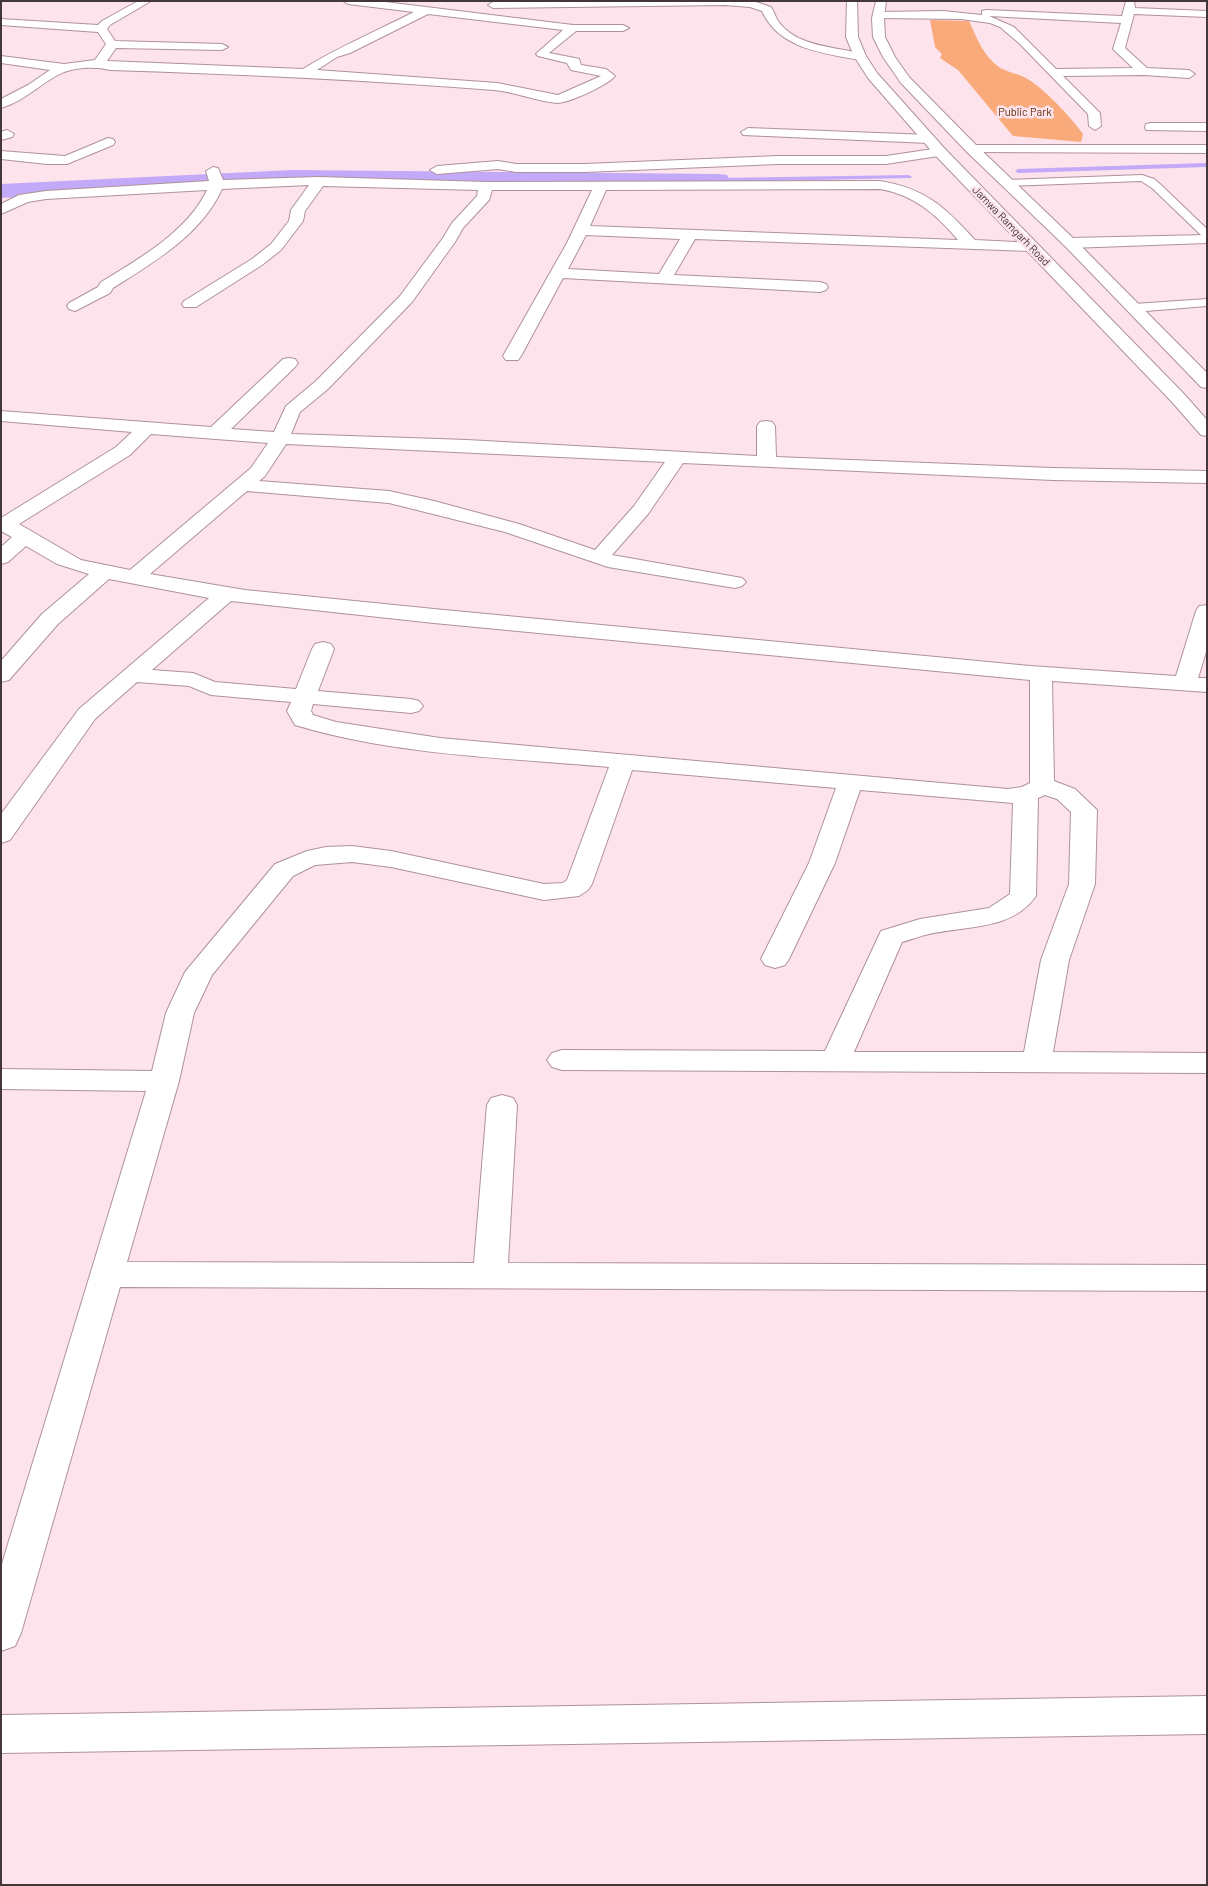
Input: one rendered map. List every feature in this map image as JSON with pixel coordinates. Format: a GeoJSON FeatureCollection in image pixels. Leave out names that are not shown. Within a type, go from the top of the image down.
{"type":"FeatureCollection","features":[{"type":"Feature","properties":{"kind":"main road"},"geometry":{"type":"LineString","coordinates":[[101,29],[106,22],[146,1]]}},
{"type":"Feature","properties":{"kind":"main road"},"geometry":{"type":"LineString","coordinates":[[348,1],[573,28],[622,28]]}},
{"type":"Feature","properties":{"kind":"main road"},"geometry":{"type":"LineString","coordinates":[[443,13],[454,13],[508,1]]}},
{"type":"Feature","properties":{"kind":"main road","name":"Jamwa Ramgarh Road"},"geometry":{"type":"LineString","coordinates":[[852,1],[867,18],[889,58],[905,80],[972,149],[1070,243],[1207,383]]}},
{"type":"Feature","properties":{"kind":"main road","name":"Jamwa Ramgarh Road"},"geometry":{"type":"LineString","coordinates":[[881,1],[852,37],[860,56],[872,75],[952,165],[1178,398],[1207,431]]}},
{"type":"Feature","properties":{"kind":"main road"},"geometry":{"type":"LineString","coordinates":[[1191,1],[1192,13]]}},
{"type":"Feature","properties":{"kind":"main road"},"geometry":{"type":"LineString","coordinates":[[494,5],[692,2],[751,4],[767,9],[770,20],[778,28],[803,44],[824,50],[860,56]]}},
{"type":"Feature","properties":{"kind":"main road"},"geometry":{"type":"LineString","coordinates":[[867,18],[985,11],[1128,10],[1207,14]]}},
{"type":"Feature","properties":{"kind":"main road"},"geometry":{"type":"LineString","coordinates":[[1128,10],[1119,49],[1144,70]]}},
{"type":"Feature","properties":{"kind":"main road"},"geometry":{"type":"LineString","coordinates":[[305,73],[333,55],[346,51],[425,11]]}},
{"type":"Feature","properties":{"kind":"main road"},"geometry":{"type":"LineString","coordinates":[[985,11],[1004,25],[1094,113],[1095,126]]}},
{"type":"Feature","properties":{"kind":"main road"},"geometry":{"type":"LineString","coordinates":[[1,22],[101,29],[112,44]]}},
{"type":"Feature","properties":{"kind":"main road"},"geometry":{"type":"LineString","coordinates":[[1,104],[32,88],[52,73],[64,68],[99,63],[110,66],[305,73],[497,87],[554,99],[564,98],[609,76],[602,72],[575,67],[574,61],[548,57],[542,54],[556,40],[573,28]]}},
{"type":"Feature","properties":{"kind":"main road"},"geometry":{"type":"LineString","coordinates":[[112,44],[222,47]]}},
{"type":"Feature","properties":{"kind":"main road"},"geometry":{"type":"LineString","coordinates":[[99,63],[112,44]]}},
{"type":"Feature","properties":{"kind":"main road"},"geometry":{"type":"LineString","coordinates":[[1,59],[64,68]]}},
{"type":"Feature","properties":{"kind":"main road"},"geometry":{"type":"LineString","coordinates":[[1053,73],[1144,70],[1196,77]]}},
{"type":"Feature","properties":{"kind":"main road"},"geometry":{"type":"LineString","coordinates":[[1151,127],[1207,127]]}},
{"type":"Feature","properties":{"kind":"main road"},"geometry":{"type":"LineString","coordinates":[[748,132],[929,139]]}},
{"type":"Feature","properties":{"kind":"main road"},"geometry":{"type":"LineString","coordinates":[[1,155],[67,160],[108,142]]}},
{"type":"Feature","properties":{"kind":"main road"},"geometry":{"type":"LineString","coordinates":[[972,149],[1207,149]]}},
{"type":"Feature","properties":{"kind":"main road"},"geometry":{"type":"LineString","coordinates":[[1,210],[15,201],[33,196],[212,176],[486,186],[608,179],[778,160],[886,160],[940,152]]}},
{"type":"Feature","properties":{"kind":"main road"},"geometry":{"type":"LineString","coordinates":[[264,169],[445,170],[498,165],[608,179],[893,186],[917,194],[934,206],[971,245]]}},
{"type":"Feature","properties":{"kind":"main road"},"geometry":{"type":"LineString","coordinates":[[212,176],[228,170]]}},
{"type":"Feature","properties":{"kind":"main road"},"geometry":{"type":"LineString","coordinates":[[26,184],[173,174]]}},
{"type":"Feature","properties":{"kind":"main road"},"geometry":{"type":"LineString","coordinates":[[75,306],[104,290],[107,285],[162,251],[207,206],[212,176]]}},
{"type":"Feature","properties":{"kind":"main road"},"geometry":{"type":"LineString","coordinates":[[512,356],[608,179]]}},
{"type":"Feature","properties":{"kind":"main road"},"geometry":{"type":"LineString","coordinates":[[190,304],[257,262],[276,247],[296,221],[298,210],[310,196],[318,181]]}},
{"type":"Feature","properties":{"kind":"main road"},"geometry":{"type":"LineString","coordinates":[[134,577],[258,472],[280,439],[292,410],[322,385],[406,299],[450,239],[457,226],[484,197],[486,186]]}},
{"type":"Feature","properties":{"kind":"main road"},"geometry":{"type":"LineString","coordinates":[[580,230],[690,236],[1031,246]]}},
{"type":"Feature","properties":{"kind":"main road"},"geometry":{"type":"LineString","coordinates":[[664,278],[690,236]]}},
{"type":"Feature","properties":{"kind":"main road"},"geometry":{"type":"LineString","coordinates":[[1070,243],[1207,239]]}},
{"type":"Feature","properties":{"kind":"main road"},"geometry":{"type":"LineString","coordinates":[[558,273],[820,287]]}},
{"type":"Feature","properties":{"kind":"main road"},"geometry":{"type":"LineString","coordinates":[[216,434],[289,363]]}},
{"type":"Feature","properties":{"kind":"main road"},"geometry":{"type":"LineString","coordinates":[[1,416],[280,439],[1054,474],[1207,477]]}},
{"type":"Feature","properties":{"kind":"main road"},"geometry":{"type":"LineString","coordinates":[[766,426],[767,462]]}},
{"type":"Feature","properties":{"kind":"main road"},"geometry":{"type":"LineString","coordinates":[[2,525],[122,451],[145,429]]}},
{"type":"Feature","properties":{"kind":"main road"},"geometry":{"type":"LineString","coordinates":[[598,558],[618,538],[650,500],[678,458]]}},
{"type":"Feature","properties":{"kind":"main road"},"geometry":{"type":"LineString","coordinates":[[242,485],[347,492],[389,497],[427,505],[512,528],[598,558],[649,569],[735,582]]}},
{"type":"Feature","properties":{"kind":"main road"},"geometry":{"type":"LineString","coordinates":[[2,525],[25,536],[50,553],[75,564],[174,586],[225,594],[359,606],[444,617],[1041,674],[1196,685],[1207,611]]}},
{"type":"Feature","properties":{"kind":"main road"},"geometry":{"type":"LineString","coordinates":[[1,558],[25,536]]}},
{"type":"Feature","properties":{"kind":"main road"},"geometry":{"type":"LineString","coordinates":[[1,675],[50,619],[105,571]]}},
{"type":"Feature","properties":{"kind":"main road"},"geometry":{"type":"LineString","coordinates":[[1,835],[87,714],[225,594]]}},
{"type":"Feature","properties":{"kind":"main road"},"geometry":{"type":"LineString","coordinates":[[323,649],[299,711],[303,720],[333,729],[440,745],[850,782],[1008,796],[1034,790],[1066,794],[1084,810],[1082,884],[1056,960],[1038,1062]]}},
{"type":"Feature","properties":{"kind":"main road"},"geometry":{"type":"LineString","coordinates":[[836,1060],[891,937],[920,927],[996,915],[1009,908],[1023,896],[1034,790],[1041,674]]}},
{"type":"Feature","properties":{"kind":"main road"},"geometry":{"type":"LineString","coordinates":[[130,675],[193,680],[211,688],[411,706]]}},
{"type":"Feature","properties":{"kind":"main road"},"geometry":{"type":"LineString","coordinates":[[1,1633],[164,1081],[180,1013],[199,972],[284,870],[307,859],[326,855],[352,854],[391,859],[544,892],[570,890],[578,884],[623,761]]}},
{"type":"Feature","properties":{"kind":"main road"},"geometry":{"type":"LineString","coordinates":[[775,959],[822,863],[850,782]]}},
{"type":"Feature","properties":{"kind":"main road"},"geometry":{"type":"LineString","coordinates":[[562,1060],[1207,1063]]}},
{"type":"Feature","properties":{"kind":"main road"},"geometry":{"type":"LineString","coordinates":[[1,1078],[164,1081]]}},
{"type":"Feature","properties":{"kind":"main road"},"geometry":{"type":"LineString","coordinates":[[490,1276],[502,1105]]}},
{"type":"Feature","properties":{"kind":"main road"},"geometry":{"type":"LineString","coordinates":[[107,1274],[1207,1278]]}},
{"type":"Feature","properties":{"kind":"main road"},"geometry":{"type":"LineString","coordinates":[[1,1734],[1207,1715]]}},
{"type":"Feature","properties":{"kind":"lane"},"geometry":{"type":"LineString","coordinates":[[1005,181],[1142,178],[1150,180],[1207,235]]}},
{"type":"Feature","properties":{"kind":"lane"},"geometry":{"type":"LineString","coordinates":[[1134,308],[1207,302]]}},
{"type":"Feature","properties":{"kind":"green space","name":"Public Park"},"geometry":{"type":"Polygon","coordinates":[[[930,20],[969,21],[981,46],[993,63],[1002,69],[1031,81],[1047,95],[1064,111],[1083,134],[1081,142],[1013,136],[958,70],[940,58],[942,54],[935,47],[930,20]]]}},
{"type":"Feature","properties":{"kind":"waterway"},"geometry":{"type":"LineString","coordinates":[[1018,171],[1207,165]]}},
{"type":"Feature","properties":{"kind":"waterway"},"geometry":{"type":"LineString","coordinates":[[1,191],[292,176],[719,180]]}},
{"type":"Feature","properties":{"kind":"waterway"},"geometry":{"type":"LineString","coordinates":[[719,180],[909,177]]}}]}
